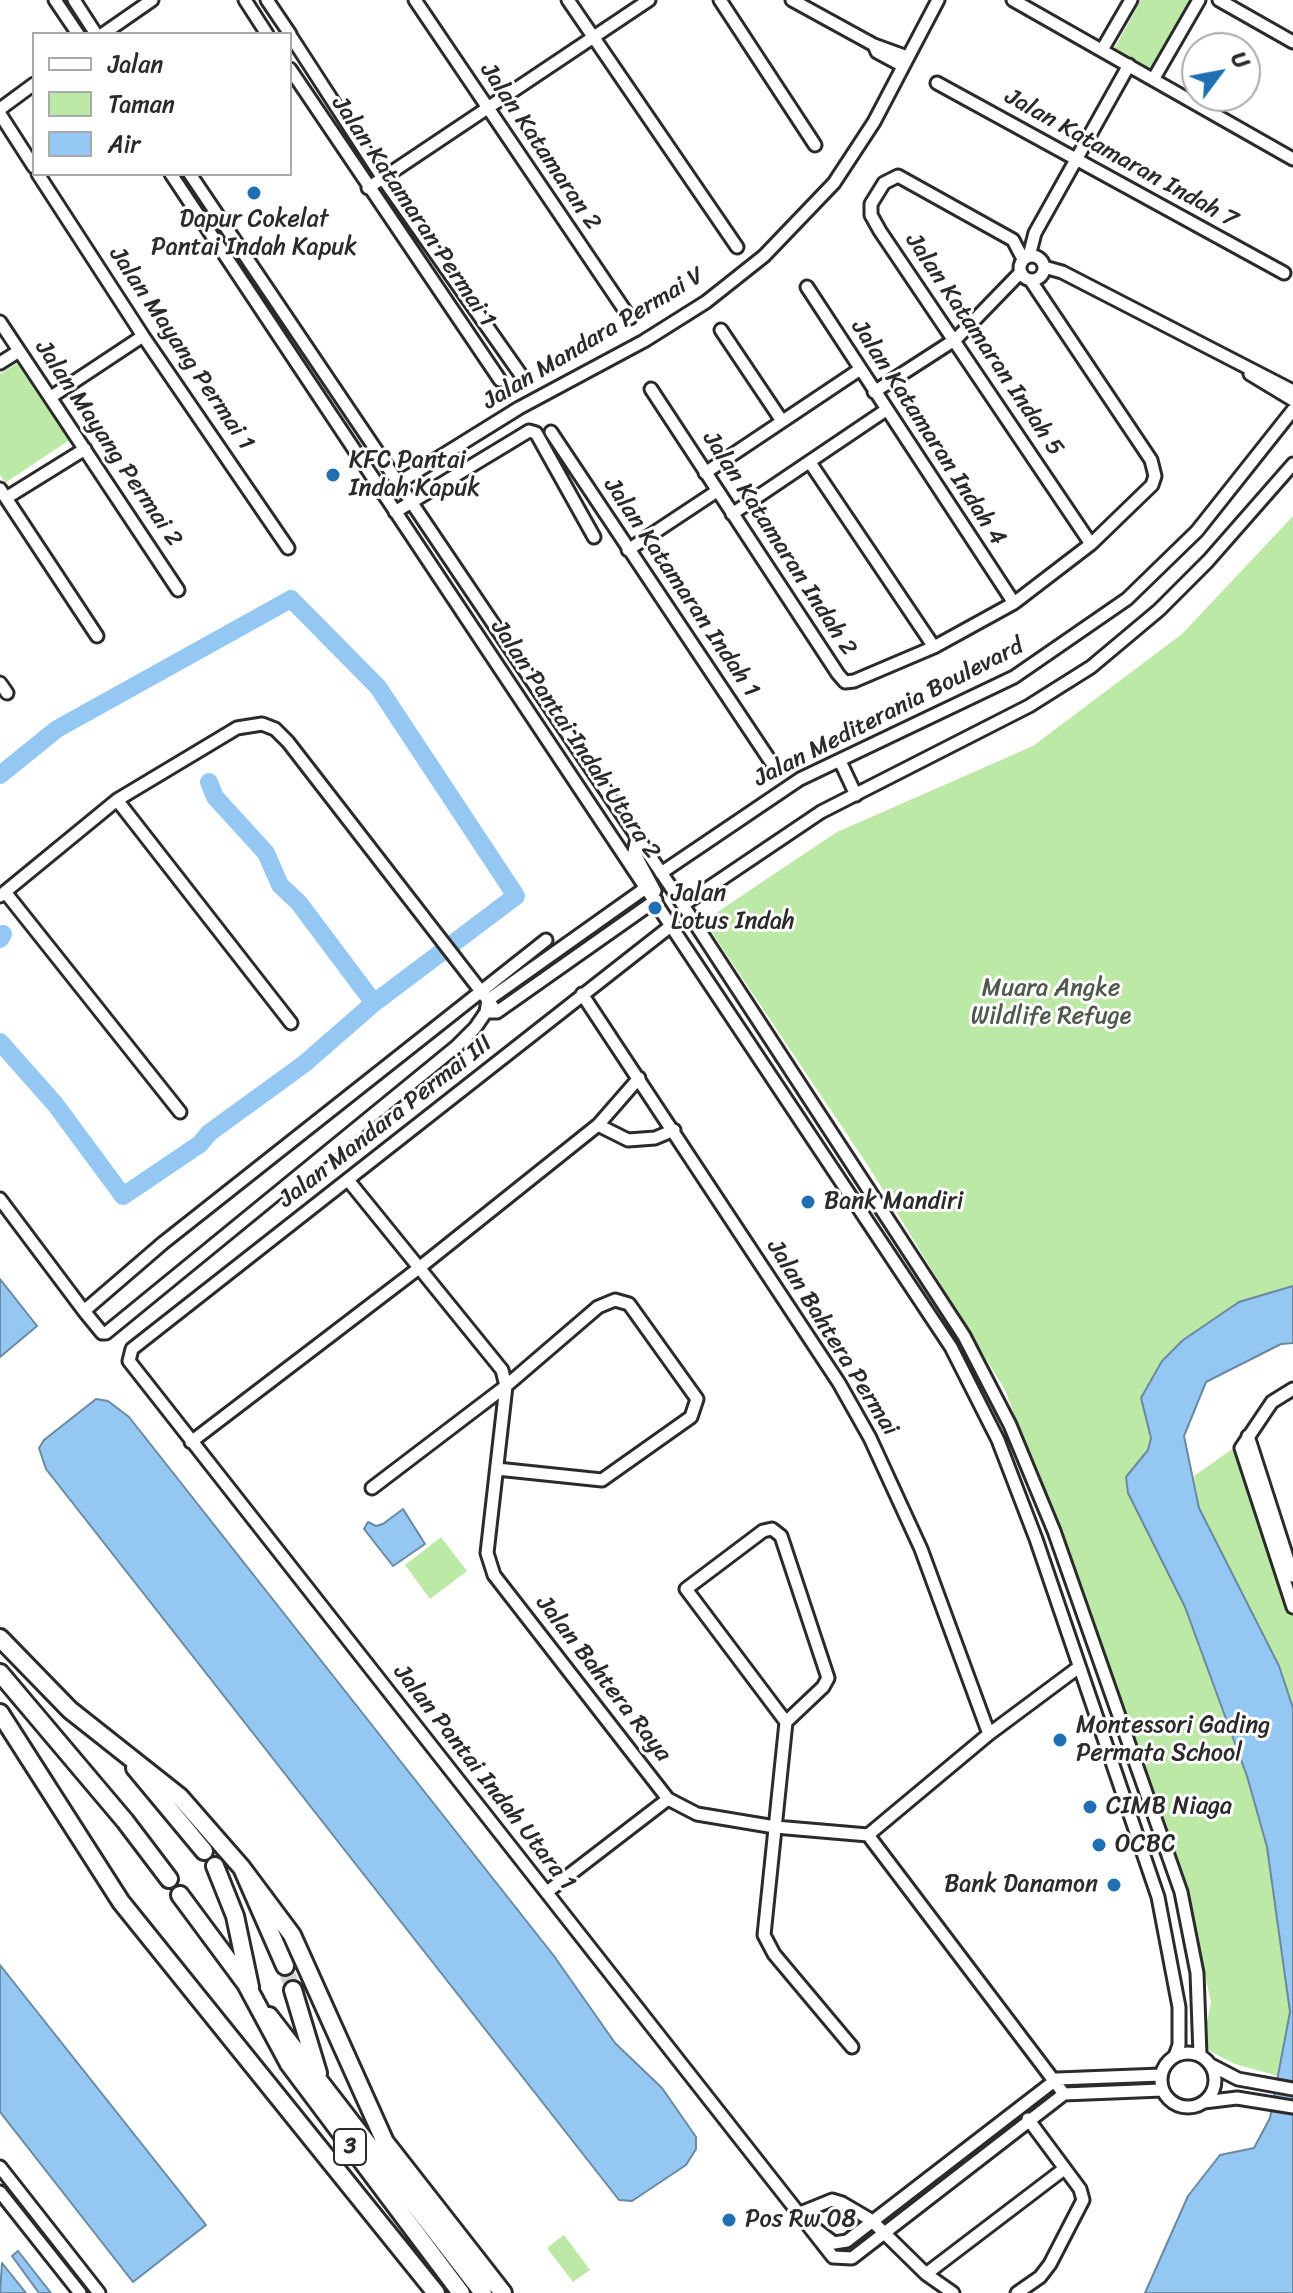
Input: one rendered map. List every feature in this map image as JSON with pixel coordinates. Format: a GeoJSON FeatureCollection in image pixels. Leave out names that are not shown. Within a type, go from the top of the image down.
{"type":"FeatureCollection","features":[{"type":"Feature","properties":{"kind":"highway"},"geometry":{"type":"LineString","coordinates":[[0,1638],[53,1694],[180,1797],[242,1868],[292,1935],[385,2142],[503,2293]]}},
{"type":"Feature","properties":{"kind":"highway"},"geometry":{"type":"LineString","coordinates":[[0,1673],[125,1821],[169,1879]]}},
{"type":"Feature","properties":{"kind":"highway","name":"3"},"geometry":{"type":"LineString","coordinates":[[0,1713],[121,1902],[436,2293]]}},
{"type":"Feature","properties":{"kind":"highway","name":"3"},"geometry":{"type":"LineString","coordinates":[[0,1726],[15,1738]]}},
{"type":"Feature","properties":{"kind":"highway"},"geometry":{"type":"LineString","coordinates":[[110,1740],[204,1851]]}},
{"type":"Feature","properties":{"kind":"highway"},"geometry":{"type":"LineString","coordinates":[[215,1866],[235,1916],[250,1993]]}},
{"type":"Feature","properties":{"kind":"highway"},"geometry":{"type":"LineString","coordinates":[[242,1868],[285,1966]]}},
{"type":"Feature","properties":{"kind":"highway","name":"3"},"geometry":{"type":"LineString","coordinates":[[180,1895],[250,1993],[483,2293]]}},
{"type":"Feature","properties":{"kind":"highway","name":"3"},"geometry":{"type":"LineString","coordinates":[[293,1990],[321,2082]]}},
{"type":"Feature","properties":{"kind":"highway","name":"3"},"geometry":{"type":"LineString","coordinates":[[250,1993],[289,2064],[461,2293]]}},
{"type":"Feature","properties":{"kind":"street"},"geometry":{"type":"LineString","coordinates":[[55,0],[77,32]]}},
{"type":"Feature","properties":{"kind":"street"},"geometry":{"type":"LineString","coordinates":[[74,0],[95,32]]}},
{"type":"Feature","properties":{"kind":"street"},"geometry":{"type":"LineString","coordinates":[[106,32],[152,0]]}},
{"type":"Feature","properties":{"kind":"street"},"geometry":{"type":"LineString","coordinates":[[245,0],[266,32]]}},
{"type":"Feature","properties":{"kind":"street"},"geometry":{"type":"LineString","coordinates":[[267,0],[289,32]]}},
{"type":"Feature","properties":{"kind":"street","name":"Jalan Katamaran 2"},"geometry":{"type":"LineString","coordinates":[[415,0],[630,318]]}},
{"type":"Feature","properties":{"kind":"street"},"geometry":{"type":"LineString","coordinates":[[568,0],[737,247]]}},
{"type":"Feature","properties":{"kind":"street"},"geometry":{"type":"LineString","coordinates":[[368,188],[649,0]]}},
{"type":"Feature","properties":{"kind":"street"},"geometry":{"type":"LineString","coordinates":[[720,0],[815,145]]}},
{"type":"Feature","properties":{"kind":"street"},"geometry":{"type":"LineString","coordinates":[[792,0],[874,45],[877,52],[905,62]]}},
{"type":"Feature","properties":{"kind":"street","name":"Jalan Mandara Permai V"},"geometry":{"type":"LineString","coordinates":[[382,493],[519,408],[644,341],[706,302],[764,256],[834,183],[874,122],[938,0]]}},
{"type":"Feature","properties":{"kind":"street"},"geometry":{"type":"LineString","coordinates":[[1013,0],[1293,159]]}},
{"type":"Feature","properties":{"kind":"street"},"geometry":{"type":"LineString","coordinates":[[1102,50],[1131,0]]}},
{"type":"Feature","properties":{"kind":"street"},"geometry":{"type":"LineString","coordinates":[[1154,78],[1199,0]]}},
{"type":"Feature","properties":{"kind":"street"},"geometry":{"type":"LineString","coordinates":[[1219,0],[1293,42]]}},
{"type":"Feature","properties":{"kind":"street"},"geometry":{"type":"LineString","coordinates":[[292,37],[382,177],[521,375]]}},
{"type":"Feature","properties":{"kind":"street"},"geometry":{"type":"LineString","coordinates":[[874,392],[956,339],[1020,273],[1035,233],[1129,65]]}},
{"type":"Feature","properties":{"kind":"street","name":"Jalan Katamaran Permai 1"},"geometry":{"type":"LineString","coordinates":[[292,72],[500,380]]}},
{"type":"Feature","properties":{"kind":"street","name":"Jalan Katamaran Indah 7"},"geometry":{"type":"LineString","coordinates":[[937,83],[1284,273]]}},
{"type":"Feature","properties":{"kind":"street"},"geometry":{"type":"LineString","coordinates":[[32,86],[0,112],[32,164]]}},
{"type":"Feature","properties":{"kind":"street","name":"Jalan Mayang Permai 1"},"geometry":{"type":"LineString","coordinates":[[39,176],[143,336],[288,548]]}},
{"type":"Feature","properties":{"kind":"street","name":"Jalan Pantai Indah Utara 2"},"geometry":{"type":"LineString","coordinates":[[172,176],[951,1347],[998,1440],[1036,1539],[1158,1897],[1179,2007],[1176,2053]]}},
{"type":"Feature","properties":{"kind":"street","name":"Jalan Pantai Indah Utara 2"},"geometry":{"type":"LineString","coordinates":[[191,176],[683,905],[964,1336],[1010,1425],[1054,1531],[1181,1892],[1197,1973],[1200,2054]]}},
{"type":"Feature","properties":{"kind":"street","name":"Jalan Katamaran Indah 5"},"geometry":{"type":"LineString","coordinates":[[1026,258],[1013,240],[898,176],[889,179],[875,193],[871,215],[1091,544]]}},
{"type":"Feature","properties":{"kind":"street"},"geometry":{"type":"LineString","coordinates":[[1026,258],[1036,257],[1044,267],[1062,272],[1241,366],[1293,400]]}},
{"type":"Feature","properties":{"kind":"street"},"geometry":{"type":"LineString","coordinates":[[1020,273],[1031,281],[1038,279],[1044,267]]}},
{"type":"Feature","properties":{"kind":"street","name":"Jalan Katamaran Indah 2"},"geometry":{"type":"LineString","coordinates":[[651,389],[845,682],[854,681],[934,647],[1014,603],[1091,544],[1148,491],[1154,470],[1031,281]]}},
{"type":"Feature","properties":{"kind":"street","name":"Jalan Katamaran Indah 4"},"geometry":{"type":"LineString","coordinates":[[807,287],[1014,603]]}},
{"type":"Feature","properties":{"kind":"street","name":"Jalan Mayang Permai 2"},"geometry":{"type":"LineString","coordinates":[[0,322],[178,590]]}},
{"type":"Feature","properties":{"kind":"street"},"geometry":{"type":"LineString","coordinates":[[721,330],[782,421]]}},
{"type":"Feature","properties":{"kind":"street"},"geometry":{"type":"LineString","coordinates":[[51,397],[143,336]]}},
{"type":"Feature","properties":{"kind":"street"},"geometry":{"type":"LineString","coordinates":[[0,363],[19,351]]}},
{"type":"Feature","properties":{"kind":"street"},"geometry":{"type":"LineString","coordinates":[[1241,366],[1248,366],[1293,391]]}},
{"type":"Feature","properties":{"kind":"street"},"geometry":{"type":"LineString","coordinates":[[705,473],[859,370]]}},
{"type":"Feature","properties":{"kind":"street"},"geometry":{"type":"LineString","coordinates":[[732,514],[811,464],[886,410]]}},
{"type":"Feature","properties":{"kind":"street","name":"Jalan Mediterania Boulevard"},"geometry":{"type":"LineString","coordinates":[[661,873],[768,798],[1014,677],[1127,599],[1197,531],[1293,410]]}},
{"type":"Feature","properties":{"kind":"street","name":"Jalan Katamaran Indah 1"},"geometry":{"type":"LineString","coordinates":[[395,512],[529,431],[536,433],[594,537]]}},
{"type":"Feature","properties":{"kind":"street","name":"Jalan Katamaran Indah 1"},"geometry":{"type":"LineString","coordinates":[[551,432],[775,768]]}},
{"type":"Feature","properties":{"kind":"street"},"geometry":{"type":"LineString","coordinates":[[85,449],[3,494],[97,636]]}},
{"type":"Feature","properties":{"kind":"street"},"geometry":{"type":"LineString","coordinates":[[811,464],[934,647]]}},
{"type":"Feature","properties":{"kind":"street"},"geometry":{"type":"LineString","coordinates":[[683,905],[821,812],[1029,706],[1091,667],[1159,610],[1208,561],[1293,464]]}},
{"type":"Feature","properties":{"kind":"street"},"geometry":{"type":"LineString","coordinates":[[628,550],[717,491]]}},
{"type":"Feature","properties":{"kind":"street"},"geometry":{"type":"LineString","coordinates":[[180,1112],[2,894],[117,800],[237,728],[262,724],[275,729],[288,742],[488,1004]]}},
{"type":"Feature","properties":{"kind":"street"},"geometry":{"type":"LineString","coordinates":[[840,761],[856,795]]}},
{"type":"Feature","properties":{"kind":"street"},"geometry":{"type":"LineString","coordinates":[[117,800],[291,1023]]}},
{"type":"Feature","properties":{"kind":"street"},"geometry":{"type":"LineString","coordinates":[[488,1004],[656,900],[653,882],[634,852],[637,838]]}},
{"type":"Feature","properties":{"kind":"street"},"geometry":{"type":"LineString","coordinates":[[84,1311],[163,1243],[647,887]]}},
{"type":"Feature","properties":{"kind":"street","name":"Jalan Mandara Permai III"},"geometry":{"type":"LineString","coordinates":[[129,1355],[672,925]]}},
{"type":"Feature","properties":{"kind":"street"},"geometry":{"type":"LineString","coordinates":[[0,1199],[103,1333],[457,1046],[488,1004],[546,940]]}},
{"type":"Feature","properties":{"kind":"street","name":"Jalan Bahtera Permai"},"geometry":{"type":"LineString","coordinates":[[582,994],[839,1383],[870,1438],[921,1549],[989,1734]]}},
{"type":"Feature","properties":{"kind":"street"},"geometry":{"type":"LineString","coordinates":[[191,1442],[419,1268],[598,1125],[639,1078]]}},
{"type":"Feature","properties":{"kind":"street"},"geometry":{"type":"LineString","coordinates":[[598,1125],[628,1140],[655,1138],[674,1130]]}},
{"type":"Feature","properties":{"kind":"street"},"geometry":{"type":"LineString","coordinates":[[348,1180],[502,1370],[506,1386]]}},
{"type":"Feature","properties":{"kind":"street"},"geometry":{"type":"LineString","coordinates":[[372,1488],[506,1386],[598,1307],[615,1300],[629,1304],[697,1399],[691,1417],[602,1480],[497,1469]]}},
{"type":"Feature","properties":{"kind":"street","name":"Jalan Pantai Indah Utara 1"},"geometry":{"type":"LineString","coordinates":[[129,1355],[133,1367],[191,1442],[800,2213],[823,2248],[840,2260],[852,2258],[882,2234]]}},
{"type":"Feature","properties":{"kind":"street","name":"Jalan Bahtera Raya"},"geometry":{"type":"LineString","coordinates":[[506,1386],[487,1553],[494,1575],[668,1799],[697,1814],[775,1827],[868,1835]]}},
{"type":"Feature","properties":{"kind":"street"},"geometry":{"type":"LineString","coordinates":[[1293,1389],[1272,1402],[1248,1436],[1253,1469],[1293,1607]]}},
{"type":"Feature","properties":{"kind":"street"},"geometry":{"type":"LineString","coordinates":[[1253,1469],[1293,1576]]}},
{"type":"Feature","properties":{"kind":"street"},"geometry":{"type":"LineString","coordinates":[[786,1722],[686,1589],[763,1531],[772,1529],[781,1536],[828,1678],[823,1687],[786,1722],[764,1935],[767,1943],[852,2047]]}},
{"type":"Feature","properties":{"kind":"street"},"geometry":{"type":"LineString","coordinates":[[1064,2094],[1057,2079],[868,1835],[989,1734],[1079,1667]]}},
{"type":"Feature","properties":{"kind":"street"},"geometry":{"type":"LineString","coordinates":[[547,1892],[668,1799]]}},
{"type":"Feature","properties":{"kind":"street"},"geometry":{"type":"LineString","coordinates":[[1293,2089],[1238,2079],[1210,2064],[1200,2054],[1176,2053],[1161,2075],[1162,2090],[1176,2104],[1192,2107],[1227,2098],[1293,2107]]}},
{"type":"Feature","properties":{"kind":"street"},"geometry":{"type":"LineString","coordinates":[[1203,2102],[1213,2089],[1210,2064]]}},
{"type":"Feature","properties":{"kind":"street"},"geometry":{"type":"LineString","coordinates":[[809,2225],[827,2239],[840,2243],[1057,2079],[1161,2075]]}},
{"type":"Feature","properties":{"kind":"street"},"geometry":{"type":"LineString","coordinates":[[1120,2077],[1121,2090]]}},
{"type":"Feature","properties":{"kind":"street"},"geometry":{"type":"LineString","coordinates":[[882,2234],[1064,2094],[1162,2090]]}},
{"type":"Feature","properties":{"kind":"street"},"geometry":{"type":"LineString","coordinates":[[1017,2293],[1040,2277],[1050,2264],[1083,2200],[1080,2189],[1028,2119]]}},
{"type":"Feature","properties":{"kind":"street"},"geometry":{"type":"LineString","coordinates":[[0,2167],[99,2293]]}},
{"type":"Feature","properties":{"kind":"street"},"geometry":{"type":"LineString","coordinates":[[926,2274],[1064,2169]]}},
{"type":"Feature","properties":{"kind":"street"},"geometry":{"type":"LineString","coordinates":[[0,2192],[80,2293]]}},
{"type":"Feature","properties":{"kind":"street"},"geometry":{"type":"LineString","coordinates":[[800,2213],[832,2200],[871,2220],[926,2274],[953,2293]]}},
{"type":"Feature","properties":{"kind":"green space"},"geometry":{"type":"Polygon","coordinates":[[[1141,0],[1198,0],[1157,73],[1114,49],[1141,0]]]}},
{"type":"Feature","properties":{"kind":"green space"},"geometry":{"type":"Polygon","coordinates":[[[19,362],[71,439],[5,483],[0,475],[0,374],[19,362]]]}},
{"type":"Feature","properties":{"kind":"green space","name":"Muara Angke Wildlife Refuge"},"geometry":{"type":"Polygon","coordinates":[[[1293,516],[1293,1286],[1239,1302],[1183,1340],[1162,1361],[1141,1398],[1151,1438],[1148,1450],[1126,1478],[1128,1493],[1185,1607],[1247,1775],[1267,1847],[1290,2012],[1278,2076],[1235,2064],[1202,2047],[1211,2002],[1185,1887],[1100,1643],[1005,1390],[869,1167],[704,921],[837,832],[1033,746],[1182,634],[1293,516]]]}},
{"type":"Feature","properties":{"kind":"green space"},"geometry":{"type":"Polygon","coordinates":[[[1248,1438],[1293,1587],[1293,1708],[1279,1666],[1199,1508],[1194,1476],[1248,1438]]]}},
{"type":"Feature","properties":{"kind":"green space"},"geometry":{"type":"Polygon","coordinates":[[[441,1537],[467,1571],[430,1599],[405,1565],[441,1537]]]}},
{"type":"Feature","properties":{"kind":"green space"},"geometry":{"type":"Polygon","coordinates":[[[564,2235],[590,2270],[573,2282],[547,2248],[564,2235]]]}},
{"type":"Feature","properties":{"kind":"water"},"geometry":{"type":"Polygon","coordinates":[[[0,1279],[37,1326],[0,1357],[0,1279]]]}},
{"type":"Feature","properties":{"kind":"water"},"geometry":{"type":"Polygon","coordinates":[[[1293,1286],[1293,1343],[1281,1344],[1206,1382],[1184,1436],[1199,1508],[1279,1666],[1293,1708],[1293,2293],[1145,2293],[1188,2196],[1220,2155],[1254,2148],[1270,2118],[1290,2012],[1267,1847],[1247,1776],[1185,1607],[1128,1493],[1126,1477],[1148,1450],[1151,1438],[1141,1398],[1162,1361],[1183,1340],[1239,1302],[1293,1286]]]}},
{"type":"Feature","properties":{"kind":"water"},"geometry":{"type":"Polygon","coordinates":[[[96,1399],[108,1401],[129,1417],[554,1956],[615,2043],[662,2088],[696,2137],[696,2149],[686,2165],[632,2201],[619,2200],[46,1469],[39,1448],[44,1440],[96,1399]]]}},
{"type":"Feature","properties":{"kind":"water"},"geometry":{"type":"Polygon","coordinates":[[[403,1509],[425,1544],[393,1566],[364,1529],[368,1522],[376,1526],[383,1524],[403,1509]]]}},
{"type":"Feature","properties":{"kind":"water"},"geometry":{"type":"Polygon","coordinates":[[[0,1965],[206,2225],[133,2282],[0,2112],[0,1965]]]}},
{"type":"Feature","properties":{"kind":"water"},"geometry":{"type":"Polygon","coordinates":[[[18,2251],[51,2293],[39,2293],[12,2256],[18,2251]]]}},
{"type":"Feature","properties":{"kind":"water"},"geometry":{"type":"Polygon","coordinates":[[[2,2263],[26,2293],[0,2293],[2,2263]]]}},
{"type":"Feature","properties":{"kind":"waterway"},"geometry":{"type":"LineString","coordinates":[[0,775],[57,729],[291,599],[378,687],[516,896],[374,1003],[304,1064],[209,1133],[200,1144],[123,1196],[55,1104],[0,1042]]}},
{"type":"Feature","properties":{"kind":"waterway"},"geometry":{"type":"LineString","coordinates":[[209,782],[215,797],[266,853],[280,885],[299,903],[374,1003]]}},
{"type":"Feature","properties":{"kind":"waterway"},"geometry":{"type":"LineString","coordinates":[[0,939],[3,934]]}},
{"type":"Feature","properties":{"kind":"tunnel"},"geometry":{"type":"LineString","coordinates":[[285,1966],[293,1990]]}},
{"type":"Feature","properties":{"kind":"place","name":"Dapur Cokelat Pantai Indah Kapuk"},"geometry":{"type":"Point","coordinates":[254,193]}},
{"type":"Feature","properties":{"kind":"place","name":"KFC Pantai Indah Kapuk"},"geometry":{"type":"Point","coordinates":[333,475]}},
{"type":"Feature","properties":{"kind":"place","name":"Jalan Lotus Indah"},"geometry":{"type":"Point","coordinates":[655,908]}},
{"type":"Feature","properties":{"kind":"place","name":"Bank Mandiri"},"geometry":{"type":"Point","coordinates":[808,1202]}},
{"type":"Feature","properties":{"kind":"place","name":"Montessori Gading Permata School"},"geometry":{"type":"Point","coordinates":[1060,1740]}},
{"type":"Feature","properties":{"kind":"place","name":"CIMB Niaga"},"geometry":{"type":"Point","coordinates":[1090,1807]}},
{"type":"Feature","properties":{"kind":"place","name":"OCBC"},"geometry":{"type":"Point","coordinates":[1099,1845]}},
{"type":"Feature","properties":{"kind":"place","name":"Bank Danamon"},"geometry":{"type":"Point","coordinates":[1114,1885]}},
{"type":"Feature","properties":{"kind":"place","name":"Pos Rw 08"},"geometry":{"type":"Point","coordinates":[729,2220]}}]}
